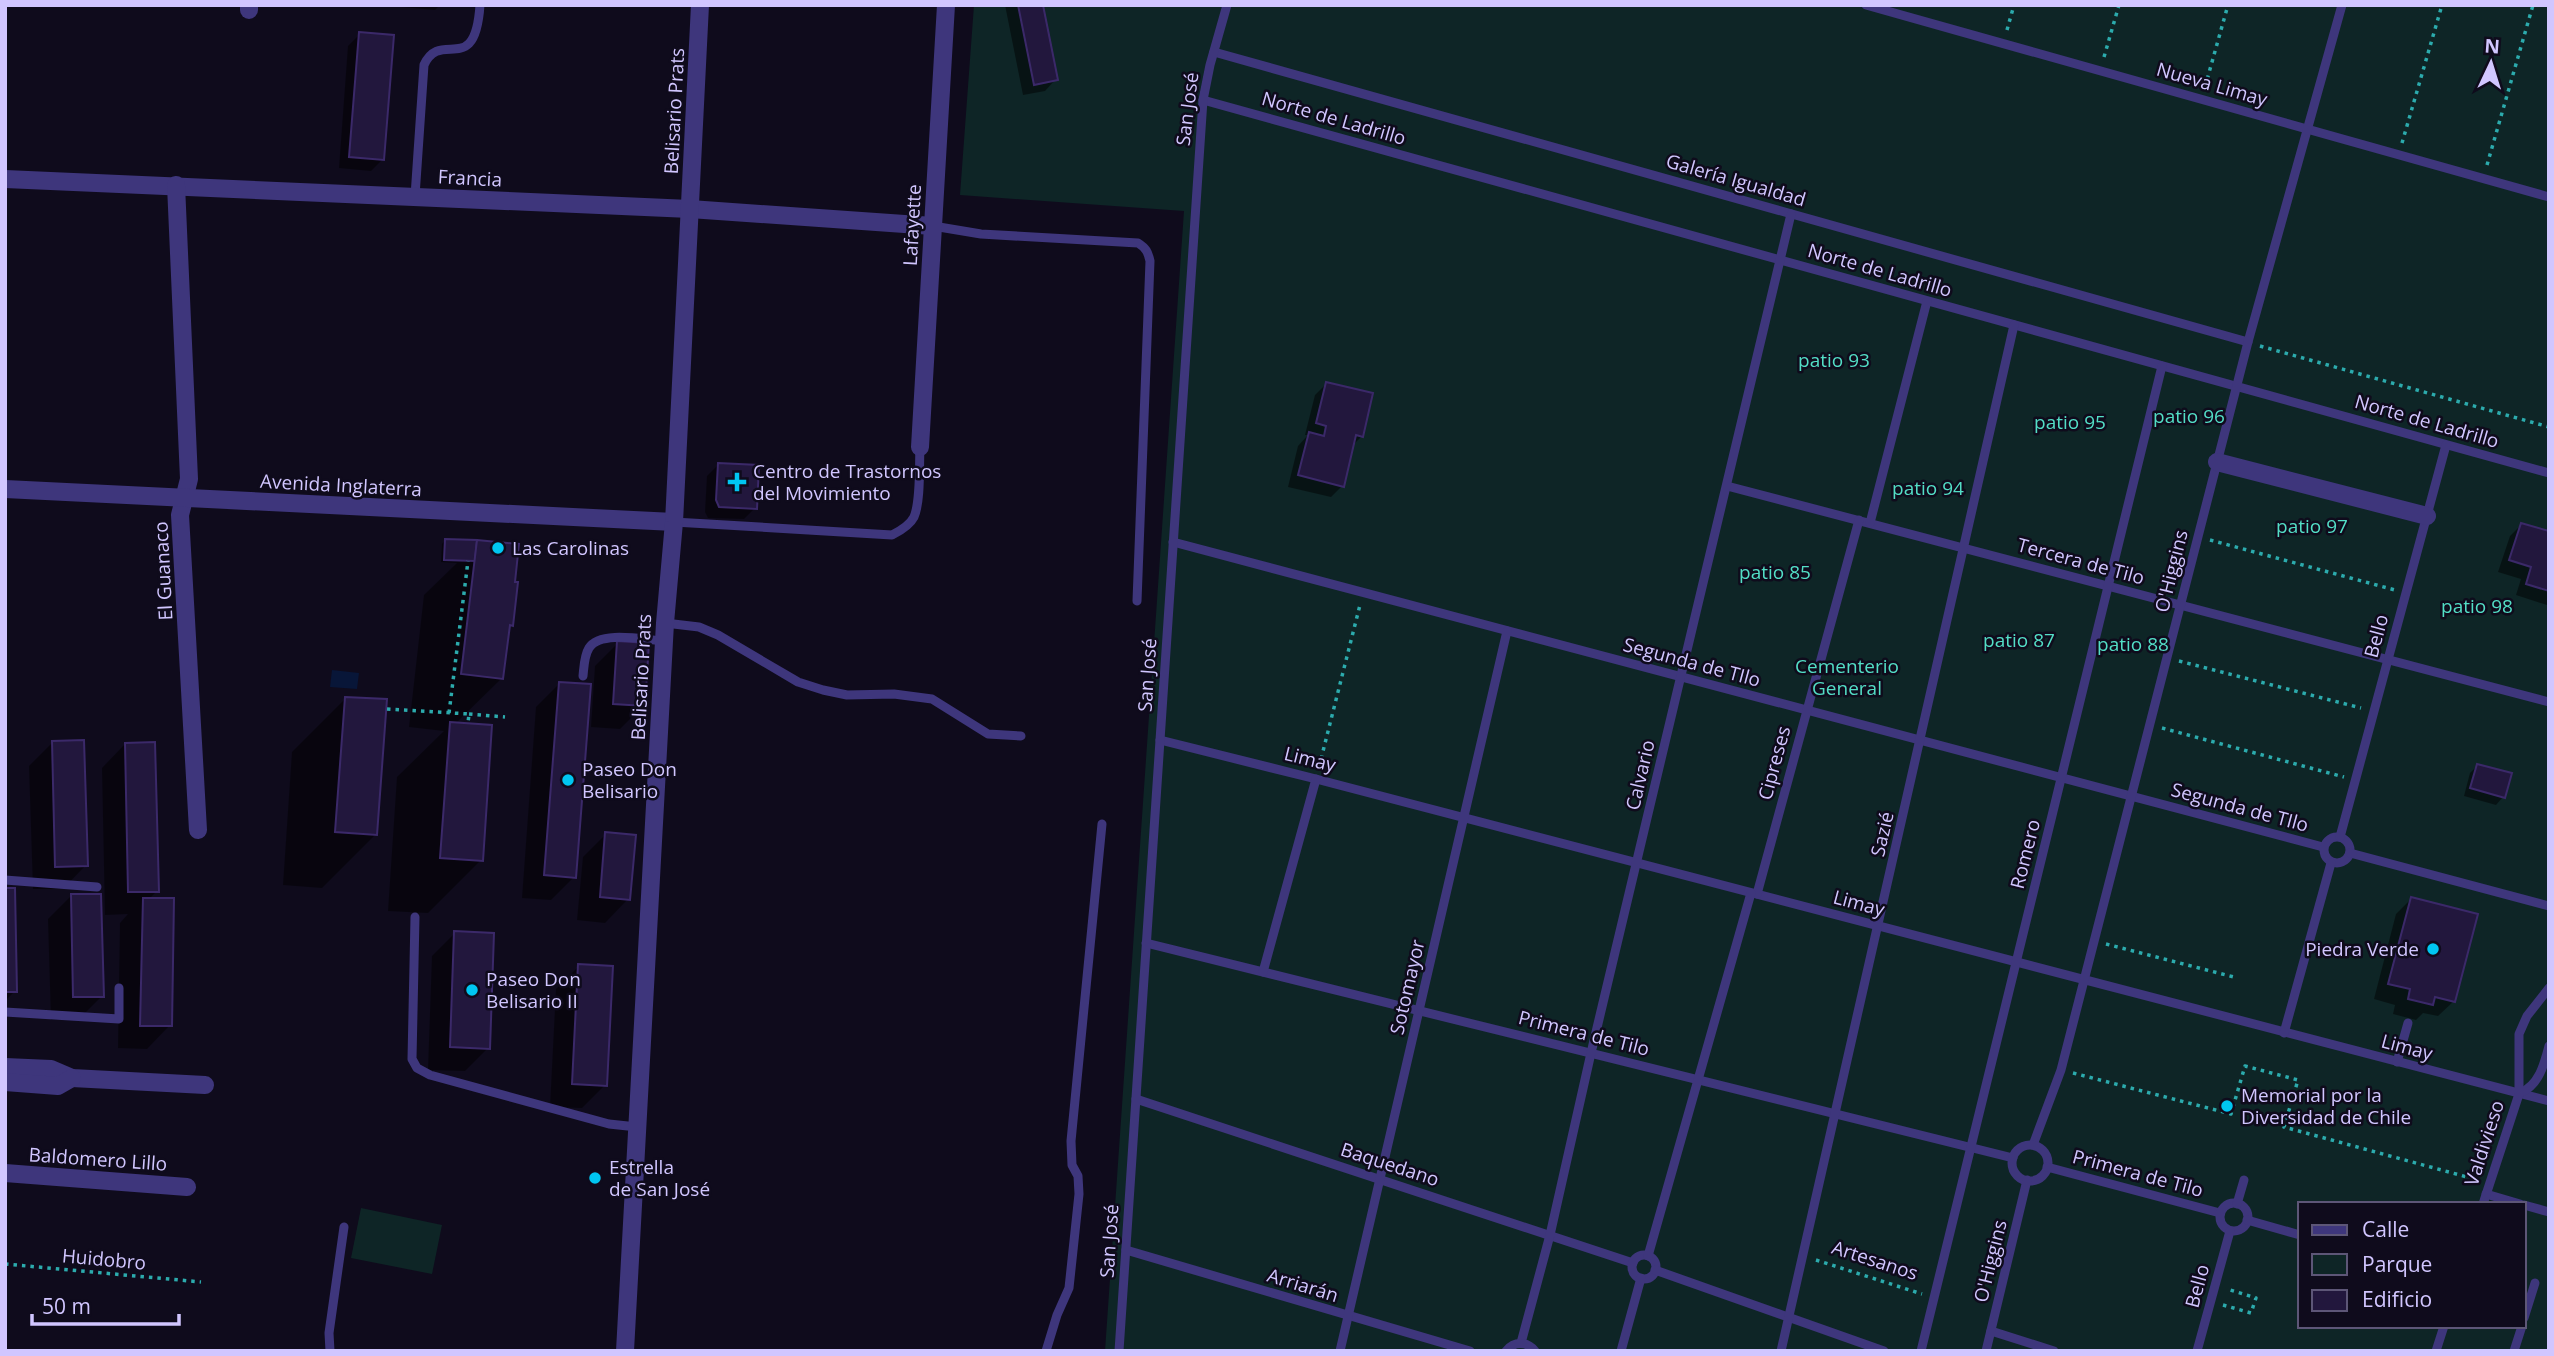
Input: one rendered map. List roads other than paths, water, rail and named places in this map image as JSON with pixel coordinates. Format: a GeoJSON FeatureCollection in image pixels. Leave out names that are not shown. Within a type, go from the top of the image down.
{"type":"FeatureCollection","features":[{"type":"Feature","properties":{"kind":"street","name":"Belisario Prats"},"geometry":{"type":"LineString","coordinates":[[625,1351],[664,632],[674,522],[701,5]]}},
{"type":"Feature","properties":{"kind":"street","name":"Lafayette"},"geometry":{"type":"LineString","coordinates":[[920,447],[946,5]]}},
{"type":"Feature","properties":{"kind":"street","name":"Francia"},"geometry":{"type":"LineString","coordinates":[[5,179],[690,209],[933,226]]}},
{"type":"Feature","properties":{"kind":"street","name":"El Guanaco"},"geometry":{"type":"LineString","coordinates":[[176,185],[189,479],[180,515],[198,830]]}},
{"type":"Feature","properties":{"kind":"street"},"geometry":{"type":"LineString","coordinates":[[2217,462],[2427,516]]}},
{"type":"Feature","properties":{"kind":"street","name":"Avenida Inglaterra"},"geometry":{"type":"LineString","coordinates":[[5,489],[674,522]]}},
{"type":"Feature","properties":{"kind":"street"},"geometry":{"type":"LineString","coordinates":[[5,1067],[51,1069],[72,1078],[205,1086]]}},
{"type":"Feature","properties":{"kind":"street"},"geometry":{"type":"LineString","coordinates":[[5,1082],[58,1086],[72,1078]]}},
{"type":"Feature","properties":{"kind":"street","name":"Baldomero Lillo"},"geometry":{"type":"LineString","coordinates":[[5,1172],[187,1187]]}},
{"type":"Feature","properties":{"kind":"lane"},"geometry":{"type":"LineString","coordinates":[[415,196],[425,65],[429,55],[438,51],[466,48],[474,41],[478,30],[480,5]]}},
{"type":"Feature","properties":{"kind":"lane","name":"San José"},"geometry":{"type":"LineString","coordinates":[[1119,1351],[1203,100],[1227,5]]}},
{"type":"Feature","properties":{"kind":"lane","name":"Nueva Limay"},"geometry":{"type":"LineString","coordinates":[[1866,5],[1900,10],[2003,44],[2549,197]]}},
{"type":"Feature","properties":{"kind":"lane","name":"O'Higgins"},"geometry":{"type":"LineString","coordinates":[[2033,1145],[2061,1070],[2236,387],[2342,5]]}},
{"type":"Feature","properties":{"kind":"lane","name":"Galería Igualdad"},"geometry":{"type":"LineString","coordinates":[[1214,52],[2248,342]]}},
{"type":"Feature","properties":{"kind":"lane","name":"Norte de Ladrillo"},"geometry":{"type":"LineString","coordinates":[[1203,100],[2549,473]]}},
{"type":"Feature","properties":{"kind":"lane","name":"Calvario"},"geometry":{"type":"LineString","coordinates":[[1521,1343],[1550,1235],[1791,214]]}},
{"type":"Feature","properties":{"kind":"lane"},"geometry":{"type":"LineString","coordinates":[[933,226],[981,234],[1138,243],[1149,253],[1137,601]]}},
{"type":"Feature","properties":{"kind":"lane"},"geometry":{"type":"LineString","coordinates":[[1870,523],[1927,301]]}},
{"type":"Feature","properties":{"kind":"lane","name":"Sazié"},"geometry":{"type":"LineString","coordinates":[[1782,1351],[2014,325]]}},
{"type":"Feature","properties":{"kind":"lane","name":"Romero"},"geometry":{"type":"LineString","coordinates":[[1921,1351],[2162,366]]}},
{"type":"Feature","properties":{"kind":"lane","name":"Bello"},"geometry":{"type":"LineString","coordinates":[[2340,837],[2446,445]]}},
{"type":"Feature","properties":{"kind":"lane"},"geometry":{"type":"LineString","coordinates":[[674,522],[892,535],[903,529],[913,518],[920,447]]}},
{"type":"Feature","properties":{"kind":"lane","name":"Tercera de Tilo"},"geometry":{"type":"LineString","coordinates":[[1727,486],[2549,702]]}},
{"type":"Feature","properties":{"kind":"lane","name":"Cipreses"},"geometry":{"type":"LineString","coordinates":[[1648,1256],[1807,710],[1859,520]]}},
{"type":"Feature","properties":{"kind":"lane","name":"Segunda de TIlo"},"geometry":{"type":"LineString","coordinates":[[1173,542],[2323,847]]}},
{"type":"Feature","properties":{"kind":"lane"},"geometry":{"type":"LineString","coordinates":[[583,676],[586,651],[599,639],[699,627],[718,635],[798,682],[847,695],[894,694],[932,699],[988,734],[1021,736]]}},
{"type":"Feature","properties":{"kind":"lane","name":"Sotomayor"},"geometry":{"type":"LineString","coordinates":[[1340,1351],[1507,631]]}},
{"type":"Feature","properties":{"kind":"lane","name":"Limay"},"geometry":{"type":"LineString","coordinates":[[1160,740],[2549,1101]]}},
{"type":"Feature","properties":{"kind":"lane"},"geometry":{"type":"LineString","coordinates":[[1263,972],[1316,779]]}},
{"type":"Feature","properties":{"kind":"lane"},"geometry":{"type":"LineString","coordinates":[[1046,1351],[1069,1288],[1079,1194],[1078,1176],[1072,1165],[1071,1142],[1102,824]]}},
{"type":"Feature","properties":{"kind":"lane"},"geometry":{"type":"LineString","coordinates":[[2340,837],[2348,843],[2350,853],[2343,863],[2331,863],[2323,853],[2323,847],[2329,839],[2340,837]]}},
{"type":"Feature","properties":{"kind":"lane"},"geometry":{"type":"LineString","coordinates":[[2350,853],[2549,906]]}},
{"type":"Feature","properties":{"kind":"lane"},"geometry":{"type":"LineString","coordinates":[[2284,1032],[2331,863]]}},
{"type":"Feature","properties":{"kind":"lane"},"geometry":{"type":"LineString","coordinates":[[5,880],[97,887]]}},
{"type":"Feature","properties":{"kind":"lane"},"geometry":{"type":"LineString","coordinates":[[415,916],[412,1059],[417,1068],[430,1075],[609,1124],[638,1127]]}},
{"type":"Feature","properties":{"kind":"lane","name":"Primera de Tilo"},"geometry":{"type":"LineString","coordinates":[[1146,943],[2013,1158]]}},
{"type":"Feature","properties":{"kind":"lane"},"geometry":{"type":"LineString","coordinates":[[5,1012],[119,1019],[119,988]]}},
{"type":"Feature","properties":{"kind":"lane","name":"Valdivieso"},"geometry":{"type":"LineString","coordinates":[[2548,989],[2549,1003]]}},
{"type":"Feature","properties":{"kind":"lane","name":"Valdivieso"},"geometry":{"type":"LineString","coordinates":[[2485,1199],[2519,1094],[2519,1034],[2528,1016],[2548,989]]}},
{"type":"Feature","properties":{"kind":"lane"},"geometry":{"type":"LineString","coordinates":[[2397,1062],[2408,1023]]}},
{"type":"Feature","properties":{"kind":"lane","name":"Valdivieso"},"geometry":{"type":"LineString","coordinates":[[2519,1094],[2529,1089],[2538,1078],[2549,1046]]}},
{"type":"Feature","properties":{"kind":"lane","name":"Baquedano"},"geometry":{"type":"LineString","coordinates":[[1136,1099],[1633,1263]]}},
{"type":"Feature","properties":{"kind":"lane"},"geometry":{"type":"LineString","coordinates":[[2033,1145],[2043,1151],[2047,1167],[2037,1179],[2027,1180],[2017,1175],[2012,1164],[2013,1158],[2022,1146],[2033,1145]]}},
{"type":"Feature","properties":{"kind":"lane","name":"Primera de Tilo"},"geometry":{"type":"LineString","coordinates":[[2047,1167],[2220,1213]]}},
{"type":"Feature","properties":{"kind":"lane","name":"O'Higgins"},"geometry":{"type":"LineString","coordinates":[[1986,1351],[2027,1180]]}},
{"type":"Feature","properties":{"kind":"lane"},"geometry":{"type":"LineString","coordinates":[[2237,1204],[2244,1180]]}},
{"type":"Feature","properties":{"kind":"lane"},"geometry":{"type":"LineString","coordinates":[[2485,1199],[2507,1202]]}},
{"type":"Feature","properties":{"kind":"lane"},"geometry":{"type":"LineString","coordinates":[[2229,1204],[2237,1204],[2244,1208],[2247,1220],[2239,1230],[2230,1231],[2220,1222],[2220,1213],[2229,1204]]}},
{"type":"Feature","properties":{"kind":"lane"},"geometry":{"type":"LineString","coordinates":[[2526,1205],[2549,1212]]}},
{"type":"Feature","properties":{"kind":"lane"},"geometry":{"type":"LineString","coordinates":[[2247,1220],[2298,1234]]}},
{"type":"Feature","properties":{"kind":"lane"},"geometry":{"type":"LineString","coordinates":[[330,1351],[329,1333],[344,1227]]}},
{"type":"Feature","properties":{"kind":"lane","name":"Bello"},"geometry":{"type":"LineString","coordinates":[[2197,1351],[2230,1231]]}},
{"type":"Feature","properties":{"kind":"lane","name":"Arriarán"},"geometry":{"type":"LineString","coordinates":[[1126,1250],[1470,1351]]}},
{"type":"Feature","properties":{"kind":"lane"},"geometry":{"type":"LineString","coordinates":[[1648,1256],[1655,1264],[1655,1270],[1648,1278],[1641,1279],[1633,1271],[1633,1263],[1637,1257],[1648,1256]]}},
{"type":"Feature","properties":{"kind":"lane"},"geometry":{"type":"LineString","coordinates":[[1655,1270],[1884,1351]]}},
{"type":"Feature","properties":{"kind":"lane"},"geometry":{"type":"LineString","coordinates":[[1621,1351],[1641,1279]]}},
{"type":"Feature","properties":{"kind":"lane"},"geometry":{"type":"LineString","coordinates":[[2526,1312],[2535,1283]]}},
{"type":"Feature","properties":{"kind":"lane"},"geometry":{"type":"LineString","coordinates":[[2436,1351],[2443,1328]]}},
{"type":"Feature","properties":{"kind":"lane"},"geometry":{"type":"LineString","coordinates":[[2514,1351],[2521,1328]]}},
{"type":"Feature","properties":{"kind":"lane"},"geometry":{"type":"LineString","coordinates":[[1991,1331],[2054,1351]]}},
{"type":"Feature","properties":{"kind":"lane"},"geometry":{"type":"LineString","coordinates":[[1506,1351],[1514,1344],[1521,1343],[1527,1344],[1535,1351]]}},
{"type":"Feature","properties":{"kind":"water"},"geometry":{"type":"Polygon","coordinates":[[[332,670],[359,673],[357,689],[330,687],[332,670]]]}},
{"type":"Feature","properties":{"kind":"place","name":"Centro de Trastornos del Movimiento"},"geometry":{"type":"Point","coordinates":[737,482]}},
{"type":"Feature","properties":{"kind":"place","name":"Las Carolinas"},"geometry":{"type":"Point","coordinates":[498,548]}},
{"type":"Feature","properties":{"kind":"place","name":"Paseo Don Belisario"},"geometry":{"type":"Point","coordinates":[568,780]}},
{"type":"Feature","properties":{"kind":"place","name":"Piedra Verde"},"geometry":{"type":"Point","coordinates":[2433,949]}},
{"type":"Feature","properties":{"kind":"place","name":"Paseo Don Belisario II"},"geometry":{"type":"Point","coordinates":[472,990]}},
{"type":"Feature","properties":{"kind":"place","name":"Memorial por la Diversidad de Chile"},"geometry":{"type":"Point","coordinates":[2227,1106]}},
{"type":"Feature","properties":{"kind":"place","name":"Estrella de San José"},"geometry":{"type":"Point","coordinates":[595,1178]}},
{"type":"Feature","properties":{"kind":"park label","name":"patio 93"},"geometry":{"type":"Point","coordinates":[1834,360]}},
{"type":"Feature","properties":{"kind":"park label","name":"patio 96"},"geometry":{"type":"Point","coordinates":[2189,416]}},
{"type":"Feature","properties":{"kind":"park label","name":"patio 95"},"geometry":{"type":"Point","coordinates":[2070,422]}},
{"type":"Feature","properties":{"kind":"park label","name":"patio 94"},"geometry":{"type":"Point","coordinates":[1928,488]}},
{"type":"Feature","properties":{"kind":"park label","name":"patio 97"},"geometry":{"type":"Point","coordinates":[2312,526]}},
{"type":"Feature","properties":{"kind":"park label","name":"patio 85"},"geometry":{"type":"Point","coordinates":[1775,572]}},
{"type":"Feature","properties":{"kind":"park label","name":"patio 98"},"geometry":{"type":"Point","coordinates":[2477,606]}},
{"type":"Feature","properties":{"kind":"park label","name":"patio 87"},"geometry":{"type":"Point","coordinates":[2019,640]}},
{"type":"Feature","properties":{"kind":"park label","name":"patio 88"},"geometry":{"type":"Point","coordinates":[2133,644]}},
{"type":"Feature","properties":{"kind":"park label","name":"Cementerio General"},"geometry":{"type":"Point","coordinates":[1847,677]}}]}
